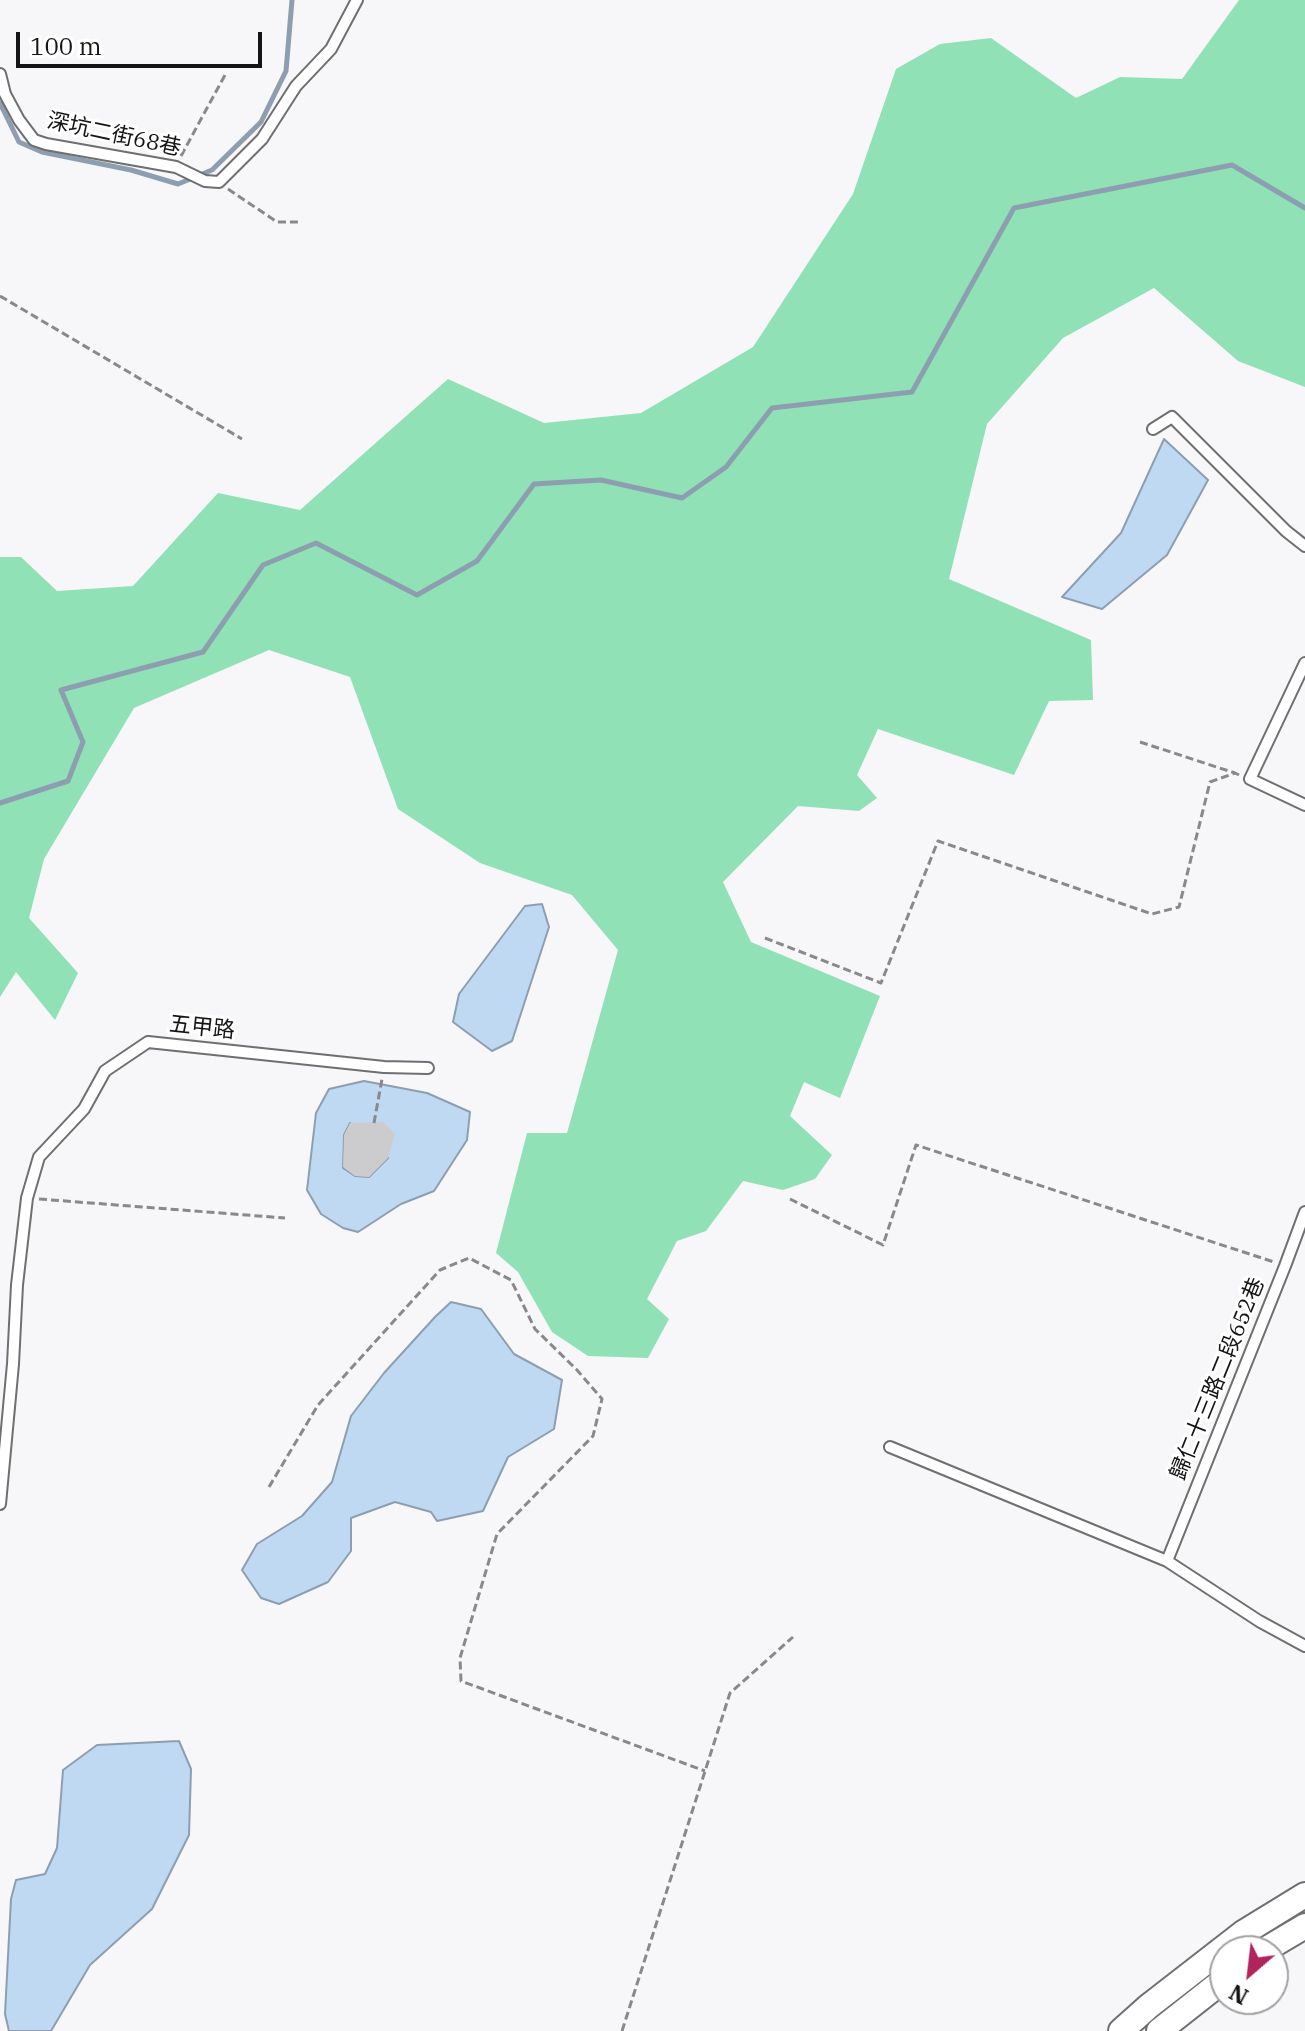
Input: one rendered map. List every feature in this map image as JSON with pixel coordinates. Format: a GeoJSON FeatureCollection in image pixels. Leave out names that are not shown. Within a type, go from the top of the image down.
{"type":"FeatureCollection","features":[{"type":"Feature","properties":{"kind":"street"},"geometry":{"type":"LineString","coordinates":[[1121,2031],[1243,1933],[1305,1895]]}},
{"type":"Feature","properties":{"kind":"street"},"geometry":{"type":"LineString","coordinates":[[1159,2031],[1209,1992]]}},
{"type":"Feature","properties":{"kind":"lane"},"geometry":{"type":"LineString","coordinates":[[219,182],[262,139],[296,86],[331,49],[357,0]]}},
{"type":"Feature","properties":{"kind":"lane","name":"深坑二街68巷"},"geometry":{"type":"LineString","coordinates":[[0,74],[5,94],[34,140],[180,169],[205,181],[219,182]]}},
{"type":"Feature","properties":{"kind":"lane"},"geometry":{"type":"LineString","coordinates":[[1153,429],[1172,417],[1286,531],[1305,546]]}},
{"type":"Feature","properties":{"kind":"lane"},"geometry":{"type":"LineString","coordinates":[[1305,663],[1250,779],[1305,805]]}},
{"type":"Feature","properties":{"kind":"lane","name":"五甲路"},"geometry":{"type":"LineString","coordinates":[[0,1504],[27,1198],[39,1157],[84,1109],[105,1071],[148,1042],[384,1067],[428,1068]]}},
{"type":"Feature","properties":{"kind":"lane","name":"歸仁十三路二段652巷"},"geometry":{"type":"LineString","coordinates":[[1167,1561],[1305,1212]]}},
{"type":"Feature","properties":{"kind":"lane"},"geometry":{"type":"LineString","coordinates":[[890,1447],[1167,1561],[1259,1621],[1305,1646]]}},
{"type":"Feature","properties":{"kind":"path"},"geometry":{"type":"LineString","coordinates":[[180,169],[225,75]]}},
{"type":"Feature","properties":{"kind":"path"},"geometry":{"type":"LineString","coordinates":[[219,182],[277,222],[302,222]]}},
{"type":"Feature","properties":{"kind":"path"},"geometry":{"type":"LineString","coordinates":[[0,296],[242,439]]}},
{"type":"Feature","properties":{"kind":"path"},"geometry":{"type":"LineString","coordinates":[[1140,742],[1250,779]]}},
{"type":"Feature","properties":{"kind":"path"},"geometry":{"type":"LineString","coordinates":[[765,938],[881,983],[938,841],[1152,914],[1179,907],[1210,782],[1235,773]]}},
{"type":"Feature","properties":{"kind":"path"},"geometry":{"type":"LineString","coordinates":[[374,1123],[383,1074]]}},
{"type":"Feature","properties":{"kind":"path"},"geometry":{"type":"LineString","coordinates":[[790,1199],[883,1245],[916,1145],[1285,1266]]}},
{"type":"Feature","properties":{"kind":"path"},"geometry":{"type":"LineString","coordinates":[[27,1198],[285,1218]]}},
{"type":"Feature","properties":{"kind":"path"},"geometry":{"type":"LineString","coordinates":[[269,1487],[318,1405],[440,1270],[469,1258],[511,1280],[535,1329],[602,1399],[593,1436],[497,1534],[460,1658],[461,1681],[705,1771]]}},
{"type":"Feature","properties":{"kind":"path"},"geometry":{"type":"LineString","coordinates":[[622,2031],[730,1693],[793,1637]]}},
{"type":"Feature","properties":{"kind":"green space"},"geometry":{"type":"Polygon","coordinates":[[[1239,0],[1305,0],[1305,387],[1238,361],[1154,288],[1063,338],[987,424],[949,579],[1091,640],[1093,700],[1049,701],[1014,775],[878,729],[857,775],[877,798],[859,811],[798,806],[723,882],[751,942],[880,996],[840,1098],[804,1082],[790,1116],[832,1155],[815,1179],[783,1190],[743,1181],[706,1231],[677,1241],[647,1299],[669,1319],[648,1358],[588,1356],[552,1332],[518,1272],[496,1253],[527,1133],[567,1133],[618,950],[572,895],[480,863],[398,809],[350,677],[269,650],[134,708],[44,859],[29,918],[78,973],[55,1020],[16,972],[0,997],[0,557],[21,557],[57,591],[133,586],[218,493],[300,510],[448,379],[544,423],[641,413],[753,347],[853,194],[896,69],[940,44],[991,38],[1076,98],[1120,77],[1182,79],[1239,0]]]}},
{"type":"Feature","properties":{"kind":"water"},"geometry":{"type":"Polygon","coordinates":[[[1164,439],[1208,480],[1167,555],[1102,609],[1062,597],[1121,533],[1164,439]]]}},
{"type":"Feature","properties":{"kind":"water"},"geometry":{"type":"Polygon","coordinates":[[[542,904],[549,927],[512,1041],[492,1051],[453,1022],[459,994],[525,906],[542,904]]]}},
{"type":"Feature","properties":{"kind":"water"},"geometry":{"type":"Polygon","coordinates":[[[364,1081],[427,1093],[470,1112],[467,1140],[434,1191],[401,1204],[358,1232],[343,1228],[321,1214],[307,1190],[316,1113],[329,1089],[364,1081]],[[350,1123],[344,1135],[343,1168],[355,1176],[369,1177],[388,1158],[350,1123]]]}},
{"type":"Feature","properties":{"kind":"water"},"geometry":{"type":"Polygon","coordinates":[[[451,1302],[481,1309],[514,1354],[562,1380],[554,1429],[508,1457],[483,1511],[437,1521],[431,1512],[395,1502],[351,1518],[351,1551],[328,1582],[279,1604],[261,1598],[242,1570],[257,1544],[302,1516],[332,1482],[351,1416],[384,1373],[451,1302]]]}},
{"type":"Feature","properties":{"kind":"water"},"geometry":{"type":"Polygon","coordinates":[[[179,1741],[191,1769],[189,1835],[152,1909],[90,1965],[51,2031],[9,2031],[5,2014],[11,1899],[16,1880],[45,1874],[57,1848],[63,1770],[97,1745],[179,1741]]]}},
{"type":"Feature","properties":{"kind":"building"},"geometry":{"type":"Polygon","coordinates":[[[383,1122],[395,1134],[388,1158],[369,1177],[355,1176],[343,1167],[344,1135],[350,1123],[383,1122]]]}},
{"type":"Feature","properties":{"kind":"waterway"},"geometry":{"type":"LineString","coordinates":[[0,103],[19,142],[42,152],[131,170],[178,184],[212,170],[261,122],[286,71],[292,0]]}},
{"type":"Feature","properties":{"kind":"waterway"},"geometry":{"type":"LineString","coordinates":[[0,803],[68,781],[83,742],[61,690],[203,652],[263,565],[316,543],[417,595],[477,561],[534,484],[601,480],[682,498],[726,467],[772,408],[912,392],[1014,208],[1232,165],[1305,208]]}}]}
